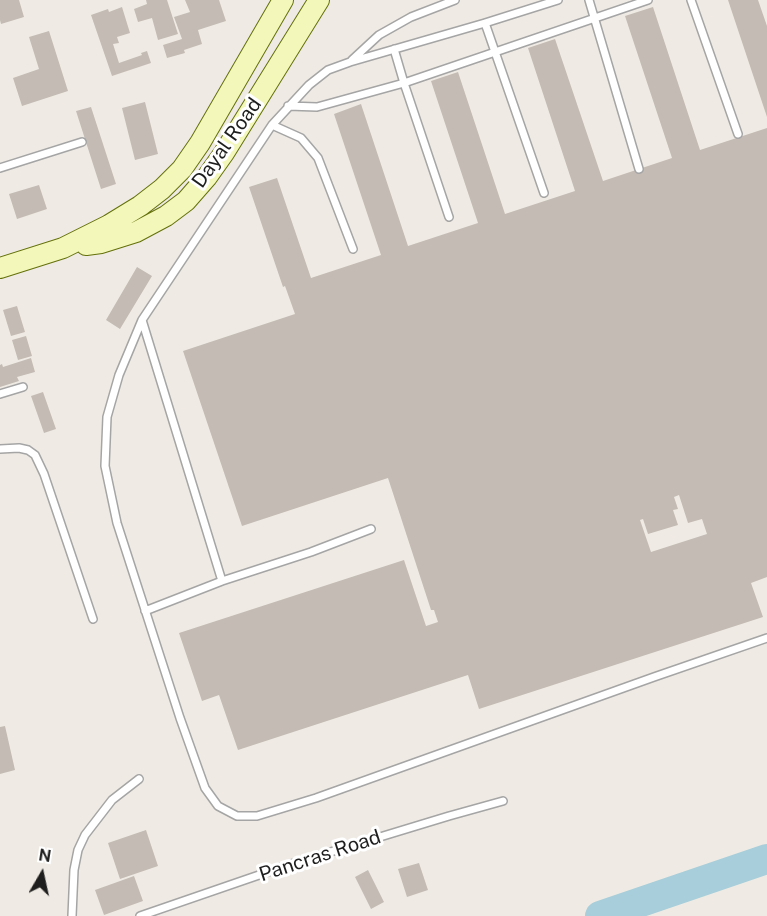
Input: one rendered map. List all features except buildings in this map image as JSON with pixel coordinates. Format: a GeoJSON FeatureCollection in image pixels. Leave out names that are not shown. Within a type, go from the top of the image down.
{"type":"FeatureCollection","features":[{"type":"Feature","properties":{"kind":"street","name":"Dayal Road"},"geometry":{"type":"LineString","coordinates":[[0,268],[63,248],[109,225],[162,189],[182,169],[212,123],[283,0]]}},
{"type":"Feature","properties":{"kind":"street","name":"Dayal Road"},"geometry":{"type":"LineString","coordinates":[[63,248],[101,243],[136,232],[166,216],[186,201],[224,153],[319,0]]}},
{"type":"Feature","properties":{"kind":"lane"},"geometry":{"type":"LineString","coordinates":[[350,62],[380,35],[395,26],[454,0]]}},
{"type":"Feature","properties":{"kind":"lane"},"geometry":{"type":"LineString","coordinates":[[558,0],[328,70],[309,85],[272,125],[142,321],[119,375],[107,417],[105,466],[117,523],[180,718],[205,788],[218,806],[237,816],[257,816],[316,798],[767,638]]}},
{"type":"Feature","properties":{"kind":"lane"},"geometry":{"type":"LineString","coordinates":[[589,0],[639,169]]}},
{"type":"Feature","properties":{"kind":"lane"},"geometry":{"type":"LineString","coordinates":[[288,106],[317,107],[404,83],[648,0]]}},
{"type":"Feature","properties":{"kind":"lane"},"geometry":{"type":"LineString","coordinates":[[691,0],[738,134]]}},
{"type":"Feature","properties":{"kind":"lane"},"geometry":{"type":"LineString","coordinates":[[485,23],[544,193]]}},
{"type":"Feature","properties":{"kind":"lane"},"geometry":{"type":"LineString","coordinates":[[394,49],[449,217]]}},
{"type":"Feature","properties":{"kind":"lane"},"geometry":{"type":"LineString","coordinates":[[272,125],[301,138],[318,158],[353,249]]}},
{"type":"Feature","properties":{"kind":"lane"},"geometry":{"type":"LineString","coordinates":[[0,168],[82,142]]}},
{"type":"Feature","properties":{"kind":"lane"},"geometry":{"type":"LineString","coordinates":[[142,321],[222,581]]}},
{"type":"Feature","properties":{"kind":"lane"},"geometry":{"type":"LineString","coordinates":[[0,394],[23,387]]}},
{"type":"Feature","properties":{"kind":"lane"},"geometry":{"type":"LineString","coordinates":[[0,449],[19,448],[35,455],[44,474],[93,619]]}},
{"type":"Feature","properties":{"kind":"lane"},"geometry":{"type":"LineString","coordinates":[[146,611],[222,581],[311,552],[371,529]]}},
{"type":"Feature","properties":{"kind":"lane"},"geometry":{"type":"LineString","coordinates":[[72,916],[74,870],[78,850],[85,835],[112,800],[139,779]]}},
{"type":"Feature","properties":{"kind":"lane","name":"Pancras Road"},"geometry":{"type":"LineString","coordinates":[[140,916],[301,861],[503,801]]}},
{"type":"Feature","properties":{"kind":"waterway"},"geometry":{"type":"LineString","coordinates":[[600,916],[767,859]]}}]}
